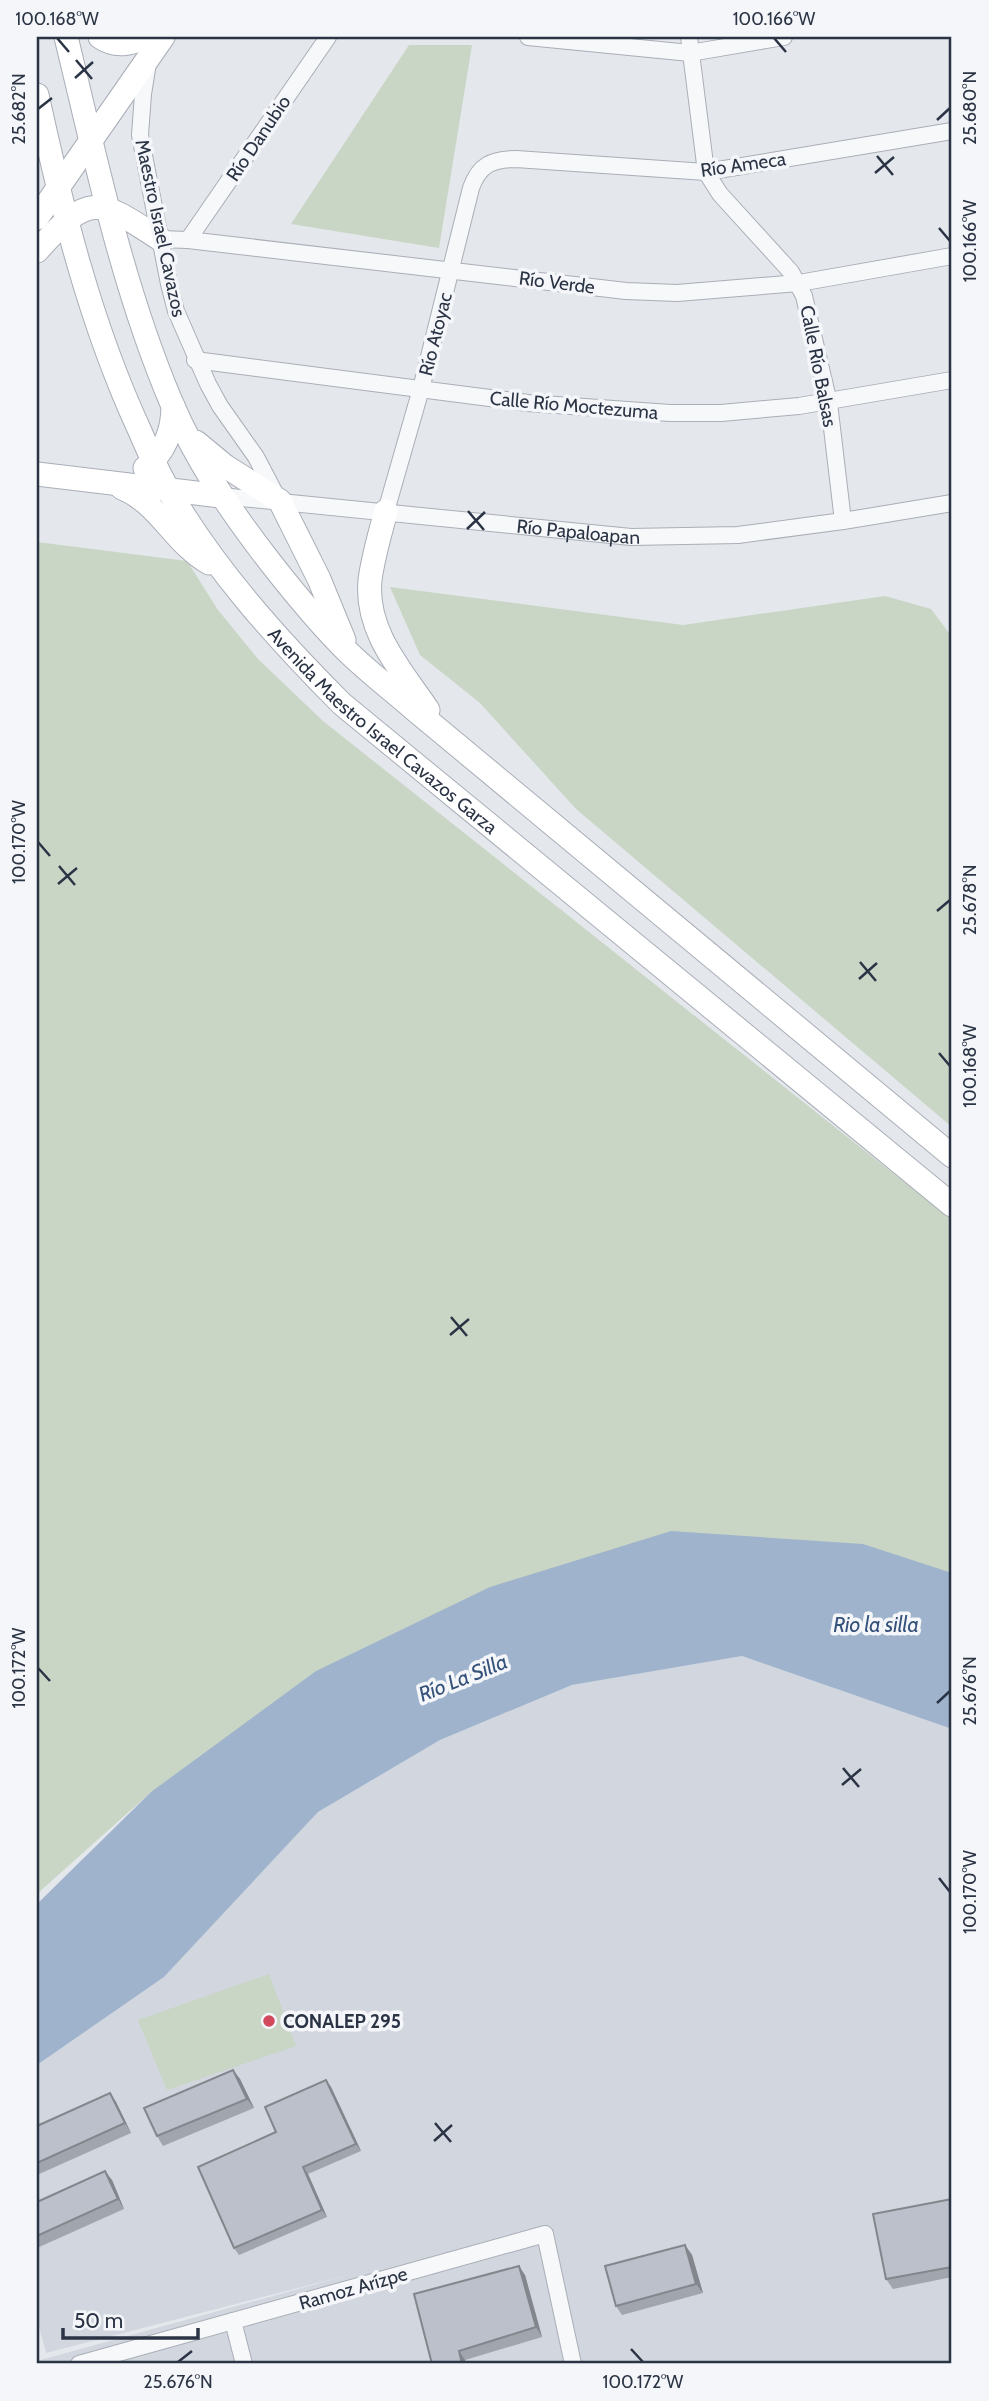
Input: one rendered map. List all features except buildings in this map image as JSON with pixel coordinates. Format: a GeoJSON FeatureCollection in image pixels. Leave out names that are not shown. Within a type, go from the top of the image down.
{"type":"FeatureCollection","features":[{"type":"Feature","properties":{"kind":"main road","name":"Avenida Maestro Israel Cavazos Garza"},"geometry":{"type":"LineString","coordinates":[[66,37],[132,295],[173,405],[221,496],[288,585],[350,654],[952,1156]]}},
{"type":"Feature","properties":{"kind":"main road"},"geometry":{"type":"LineString","coordinates":[[100,37],[120,45],[148,46]]}},
{"type":"Feature","properties":{"kind":"main road"},"geometry":{"type":"LineString","coordinates":[[37,218],[148,46],[163,37]]}},
{"type":"Feature","properties":{"kind":"main road","name":"Avenida Maestro Israel Cavazos Garza"},"geometry":{"type":"LineString","coordinates":[[37,95],[66,220],[110,363],[154,461],[168,490],[224,570],[288,648],[342,704],[952,1205]]}},
{"type":"Feature","properties":{"kind":"main road"},"geometry":{"type":"LineString","coordinates":[[37,251],[66,220],[89,208],[109,208],[160,239]]}},
{"type":"Feature","properties":{"kind":"main road"},"geometry":{"type":"LineString","coordinates":[[110,482],[134,476],[154,461],[166,442],[173,405]]}},
{"type":"Feature","properties":{"kind":"main road"},"geometry":{"type":"LineString","coordinates":[[186,433],[225,466],[280,501],[319,579],[350,654]]}},
{"type":"Feature","properties":{"kind":"main road","name":"Río Papaloapan"},"geometry":{"type":"LineString","coordinates":[[37,474],[221,496]]}},
{"type":"Feature","properties":{"kind":"main road"},"geometry":{"type":"LineString","coordinates":[[110,482],[142,499],[196,555],[224,570]]}},
{"type":"Feature","properties":{"kind":"main road"},"geometry":{"type":"LineString","coordinates":[[386,511],[372,567],[372,614],[377,631],[393,661],[446,736]]}},
{"type":"Feature","properties":{"kind":"main road"},"geometry":{"type":"LineString","coordinates":[[729,1021],[737,1012],[750,1010],[794,1036],[812,1040]]}},
{"type":"Feature","properties":{"kind":"street","name":"Río Danubio"},"geometry":{"type":"LineString","coordinates":[[188,240],[328,37]]}},
{"type":"Feature","properties":{"kind":"street"},"geometry":{"type":"LineString","coordinates":[[528,37],[690,45],[784,37]]}},
{"type":"Feature","properties":{"kind":"street","name":"Calle Río Balsas"},"geometry":{"type":"LineString","coordinates":[[690,45],[706,172],[719,194],[781,259],[799,283],[809,312],[829,403],[843,521]]}},
{"type":"Feature","properties":{"kind":"street","name":"Maestro Israel Cavazos"},"geometry":{"type":"LineString","coordinates":[[148,46],[140,135],[176,311],[195,360],[220,406],[256,457],[280,501]]}},
{"type":"Feature","properties":{"kind":"street","name":"Río Ameca"},"geometry":{"type":"LineString","coordinates":[[489,161],[516,159],[706,172],[952,131]]}},
{"type":"Feature","properties":{"kind":"street","name":"Río Atoyac"},"geometry":{"type":"LineString","coordinates":[[386,511],[421,389],[471,188],[481,168],[489,161]]}},
{"type":"Feature","properties":{"kind":"street","name":"Río Verde"},"geometry":{"type":"LineString","coordinates":[[160,239],[188,240],[626,291],[677,293],[799,283],[952,256]]}},
{"type":"Feature","properties":{"kind":"street","name":"Calle Río Moctezuma"},"geometry":{"type":"LineString","coordinates":[[195,360],[540,404],[670,413],[721,413],[829,403],[952,380]]}},
{"type":"Feature","properties":{"kind":"street","name":"Río Papaloapan"},"geometry":{"type":"LineString","coordinates":[[221,496],[631,537],[738,535],[952,503]]}},
{"type":"Feature","properties":{"kind":"street","name":"Ramoz Arízpe"},"geometry":{"type":"LineString","coordinates":[[79,2364],[545,2234],[573,2364]]}},
{"type":"Feature","properties":{"kind":"street"},"geometry":{"type":"LineString","coordinates":[[233,2321],[244,2364]]}},
{"type":"Feature","properties":{"kind":"shaded area"},"geometry":{"type":"Polygon","coordinates":[[[742,1656],[952,1729],[952,2364],[37,2364],[37,2361],[356,2273],[46,2353],[37,2319],[37,2065],[164,1977],[318,1812],[440,1740],[572,1685],[742,1656]]]}},
{"type":"Feature","properties":{"kind":"green space"},"geometry":{"type":"Polygon","coordinates":[[[409,45],[472,45],[439,248],[291,224],[409,45]]]}},
{"type":"Feature","properties":{"kind":"green space"},"geometry":{"type":"Polygon","coordinates":[[[37,542],[187,561],[218,610],[258,659],[323,721],[952,1220],[952,1631],[788,1572],[151,1792],[37,1894],[37,542]]]}},
{"type":"Feature","properties":{"kind":"green space"},"geometry":{"type":"Polygon","coordinates":[[[390,587],[683,625],[885,596],[931,609],[952,637],[952,1127],[576,809],[480,703],[420,655],[390,587]]]}},
{"type":"Feature","properties":{"kind":"green space"},"geometry":{"type":"Polygon","coordinates":[[[269,1974],[296,2046],[167,2090],[138,2020],[269,1974]]]}},
{"type":"Feature","properties":{"kind":"water","name":"Rio la silla"},"geometry":{"type":"Polygon","coordinates":[[[671,1531],[863,1544],[952,1573],[952,1729],[742,1656],[572,1685],[440,1740],[318,1812],[164,1977],[37,2065],[37,1904],[151,1792],[316,1671],[490,1587],[671,1531]]]}},
{"type":"Feature","properties":{"kind":"place","name":"CONALEP 295"},"geometry":{"type":"Point","coordinates":[269,2021]}},
{"type":"Feature","properties":{"kind":"water label","name":"Río La Silla"},"geometry":{"type":"Point","coordinates":[463,1678]}}]}
